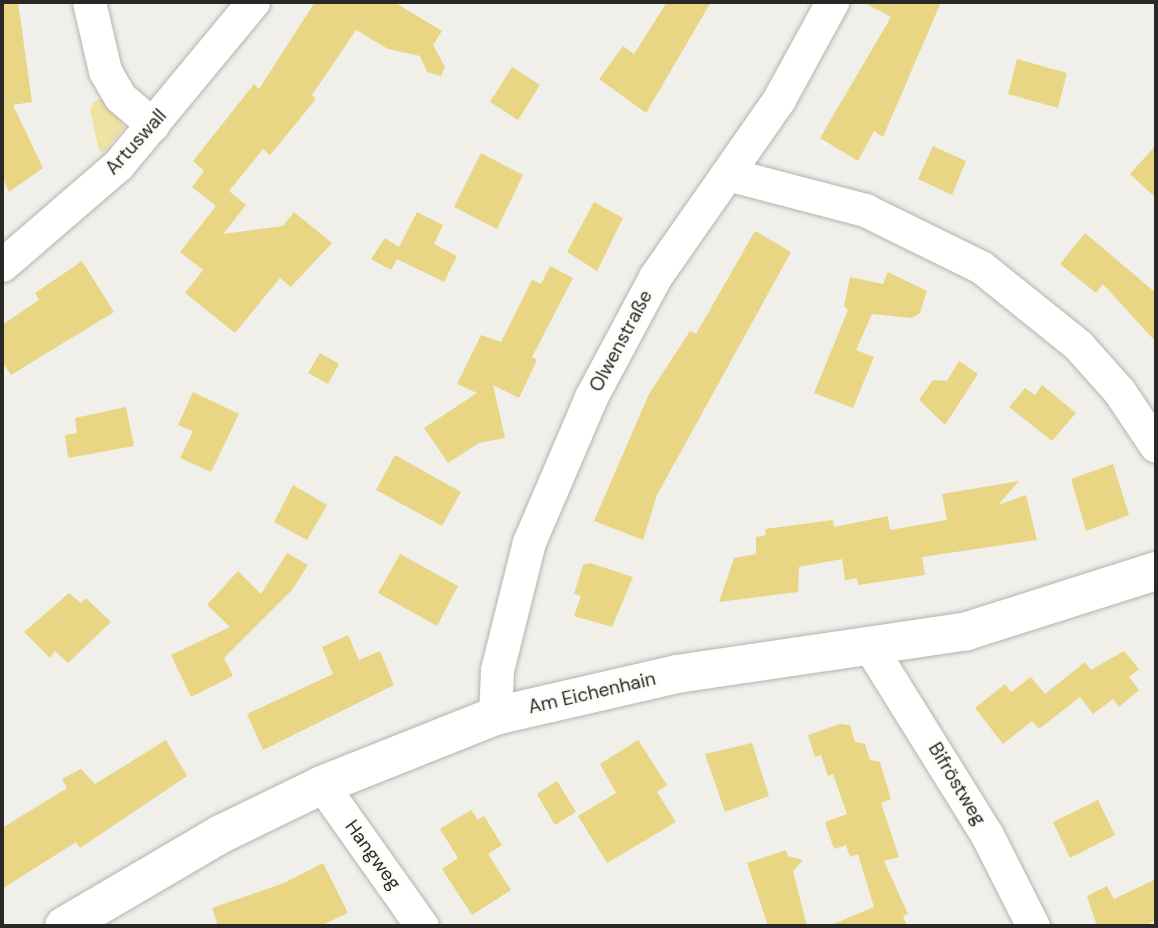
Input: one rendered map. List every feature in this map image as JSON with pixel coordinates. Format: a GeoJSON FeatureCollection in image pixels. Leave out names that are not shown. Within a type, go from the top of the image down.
{"type":"FeatureCollection","features":[{"type":"Feature","properties":{"kind":"street"},"geometry":{"type":"LineString","coordinates":[[89,2],[105,71],[120,97],[153,125]]}},
{"type":"Feature","properties":{"kind":"street","name":"Artuswall"},"geometry":{"type":"LineString","coordinates":[[2,265],[76,205],[153,125],[253,2]]}},
{"type":"Feature","properties":{"kind":"street","name":"Olwenstraße"},"geometry":{"type":"LineString","coordinates":[[495,716],[509,614],[556,475],[656,276],[779,99],[832,2]]}},
{"type":"Feature","properties":{"kind":"street"},"geometry":{"type":"LineString","coordinates":[[727,174],[865,210],[981,267],[1078,345],[1156,446]]}},
{"type":"Feature","properties":{"kind":"street","name":"Am Eichenhain"},"geometry":{"type":"LineString","coordinates":[[64,926],[198,847],[322,785],[495,716],[677,674],[870,647],[979,627],[1156,571]]}},
{"type":"Feature","properties":{"kind":"street","name":"Bifröstweg"},"geometry":{"type":"LineString","coordinates":[[870,647],[988,835],[1033,926]]}},
{"type":"Feature","properties":{"kind":"street","name":"Hangweg"},"geometry":{"type":"LineString","coordinates":[[322,785],[422,926]]}},
{"type":"Feature","properties":{"kind":"shaded area"},"geometry":{"type":"Polygon","coordinates":[[[105,98],[124,128],[104,152],[99,151],[90,110],[94,101],[105,98]]]}},
{"type":"Feature","properties":{"kind":"building"},"geometry":{"type":"Polygon","coordinates":[[[2,2],[18,2],[32,102],[13,105],[43,168],[9,192],[2,177],[2,2]]]}},
{"type":"Feature","properties":{"kind":"building"},"geometry":{"type":"Polygon","coordinates":[[[315,2],[394,2],[442,31],[433,45],[445,67],[441,76],[427,72],[420,56],[388,49],[356,30],[312,95],[316,99],[270,155],[263,149],[229,191],[246,205],[223,234],[283,226],[294,212],[332,243],[291,287],[280,278],[235,333],[185,293],[203,270],[180,252],[216,206],[192,187],[204,171],[193,161],[254,84],[259,89],[315,2]]]}},
{"type":"Feature","properties":{"kind":"building"},"geometry":{"type":"Polygon","coordinates":[[[667,2],[711,2],[646,113],[599,79],[623,46],[634,54],[667,2]]]}},
{"type":"Feature","properties":{"kind":"building"},"geometry":{"type":"Polygon","coordinates":[[[863,2],[941,2],[883,137],[874,131],[858,161],[820,138],[891,17],[863,2]]]}},
{"type":"Feature","properties":{"kind":"building"},"geometry":{"type":"Polygon","coordinates":[[[1017,59],[1067,73],[1058,108],[1008,94],[1017,59]]]}},
{"type":"Feature","properties":{"kind":"building"},"geometry":{"type":"Polygon","coordinates":[[[512,67],[540,85],[518,120],[490,102],[512,67]]]}},
{"type":"Feature","properties":{"kind":"building"},"geometry":{"type":"Polygon","coordinates":[[[1156,145],[1156,198],[1130,174],[1156,145]]]}},
{"type":"Feature","properties":{"kind":"building"},"geometry":{"type":"Polygon","coordinates":[[[933,146],[966,161],[952,195],[918,179],[933,146]]]}},
{"type":"Feature","properties":{"kind":"building"},"geometry":{"type":"Polygon","coordinates":[[[481,153],[523,175],[497,229],[454,207],[481,153]]]}},
{"type":"Feature","properties":{"kind":"building"},"geometry":{"type":"Polygon","coordinates":[[[594,202],[623,218],[597,271],[567,252],[594,202]]]}},
{"type":"Feature","properties":{"kind":"building"},"geometry":{"type":"Polygon","coordinates":[[[417,212],[443,225],[434,244],[457,256],[444,282],[397,259],[391,270],[371,259],[385,238],[399,247],[417,212]]]}},
{"type":"Feature","properties":{"kind":"building"},"geometry":{"type":"Polygon","coordinates":[[[755,231],[791,252],[657,495],[643,540],[594,521],[649,394],[690,331],[696,334],[755,231]]]}},
{"type":"Feature","properties":{"kind":"building"},"geometry":{"type":"Polygon","coordinates":[[[1085,233],[1156,293],[1156,342],[1103,284],[1096,293],[1060,264],[1085,233]]]}},
{"type":"Feature","properties":{"kind":"building"},"geometry":{"type":"Polygon","coordinates":[[[82,261],[114,312],[11,375],[2,361],[2,325],[39,300],[35,293],[82,261]]]}},
{"type":"Feature","properties":{"kind":"building"},"geometry":{"type":"Polygon","coordinates":[[[550,266],[573,278],[532,357],[537,360],[519,398],[493,385],[505,438],[479,443],[448,463],[424,428],[477,393],[457,384],[481,335],[501,342],[532,280],[541,284],[550,266]]]}},
{"type":"Feature","properties":{"kind":"building"},"geometry":{"type":"Polygon","coordinates":[[[888,272],[927,291],[920,313],[912,318],[872,314],[856,350],[874,357],[853,408],[814,393],[848,310],[844,306],[850,277],[883,284],[888,272]]]}},
{"type":"Feature","properties":{"kind":"building"},"geometry":{"type":"Polygon","coordinates":[[[320,353],[339,364],[328,384],[308,373],[320,353]]]}},
{"type":"Feature","properties":{"kind":"building"},"geometry":{"type":"Polygon","coordinates":[[[959,361],[978,374],[945,425],[919,400],[933,380],[947,381],[959,361]]]}},
{"type":"Feature","properties":{"kind":"building"},"geometry":{"type":"Polygon","coordinates":[[[1042,385],[1076,413],[1052,441],[1009,407],[1025,388],[1035,395],[1042,385]]]}},
{"type":"Feature","properties":{"kind":"building"},"geometry":{"type":"Polygon","coordinates":[[[193,392],[239,414],[211,472],[180,458],[193,431],[178,425],[193,392]]]}},
{"type":"Feature","properties":{"kind":"building"},"geometry":{"type":"Polygon","coordinates":[[[126,407],[134,446],[68,458],[65,435],[77,433],[75,418],[126,407]]]}},
{"type":"Feature","properties":{"kind":"building"},"geometry":{"type":"Polygon","coordinates":[[[395,455],[461,492],[442,526],[376,490],[395,455]]]}},
{"type":"Feature","properties":{"kind":"building"},"geometry":{"type":"Polygon","coordinates":[[[1113,464],[1129,515],[1086,531],[1071,479],[1113,464]]]}},
{"type":"Feature","properties":{"kind":"building"},"geometry":{"type":"Polygon","coordinates":[[[1019,481],[998,505],[1026,495],[1037,540],[922,557],[925,575],[858,585],[857,578],[845,580],[842,559],[799,567],[798,592],[719,602],[734,558],[756,554],[756,537],[766,535],[765,529],[833,520],[834,527],[888,516],[890,530],[947,520],[942,494],[1019,481]]]}},
{"type":"Feature","properties":{"kind":"building"},"geometry":{"type":"Polygon","coordinates":[[[293,485],[327,505],[307,540],[274,522],[293,485]]]}},
{"type":"Feature","properties":{"kind":"building"},"geometry":{"type":"Polygon","coordinates":[[[287,553],[308,565],[292,590],[224,658],[233,676],[191,697],[171,655],[230,627],[207,605],[238,571],[261,594],[287,553]]]}},
{"type":"Feature","properties":{"kind":"building"},"geometry":{"type":"Polygon","coordinates":[[[400,554],[458,586],[437,626],[378,593],[400,554]]]}},
{"type":"Feature","properties":{"kind":"building"},"geometry":{"type":"Polygon","coordinates":[[[590,563],[633,577],[612,627],[574,616],[581,596],[574,594],[583,565],[590,563]]]}},
{"type":"Feature","properties":{"kind":"building"},"geometry":{"type":"Polygon","coordinates":[[[69,593],[81,603],[86,598],[111,622],[68,663],[55,651],[50,658],[24,632],[69,593]]]}},
{"type":"Feature","properties":{"kind":"building"},"geometry":{"type":"Polygon","coordinates":[[[348,635],[359,660],[380,651],[394,685],[263,750],[247,714],[333,674],[322,647],[348,635]]]}},
{"type":"Feature","properties":{"kind":"building"},"geometry":{"type":"Polygon","coordinates":[[[1124,651],[1139,669],[1129,677],[1139,690],[1119,707],[1113,699],[1093,714],[1080,697],[1039,729],[1032,721],[1003,744],[975,708],[1005,684],[1011,692],[1031,677],[1045,694],[1085,662],[1091,670],[1124,651]]]}},
{"type":"Feature","properties":{"kind":"building"},"geometry":{"type":"Polygon","coordinates":[[[840,724],[850,725],[855,742],[865,744],[870,760],[880,762],[891,799],[881,803],[899,857],[884,861],[908,914],[903,916],[907,926],[829,926],[874,907],[858,854],[850,857],[846,845],[834,849],[825,822],[847,814],[833,774],[828,776],[821,755],[815,757],[808,735],[840,724]]]}},
{"type":"Feature","properties":{"kind":"building"},"geometry":{"type":"Polygon","coordinates":[[[166,740],[187,776],[80,848],[76,842],[2,889],[2,828],[67,788],[62,779],[81,769],[95,784],[166,740]]]}},
{"type":"Feature","properties":{"kind":"building"},"geometry":{"type":"Polygon","coordinates":[[[638,740],[667,785],[657,792],[676,822],[607,863],[578,816],[616,793],[600,764],[638,740]]]}},
{"type":"Feature","properties":{"kind":"building"},"geometry":{"type":"Polygon","coordinates":[[[752,743],[769,796],[725,812],[705,754],[752,743]]]}},
{"type":"Feature","properties":{"kind":"building"},"geometry":{"type":"Polygon","coordinates":[[[557,781],[576,812],[555,825],[537,794],[557,781]]]}},
{"type":"Feature","properties":{"kind":"building"},"geometry":{"type":"Polygon","coordinates":[[[1098,800],[1115,835],[1070,858],[1053,822],[1098,800]]]}},
{"type":"Feature","properties":{"kind":"building"},"geometry":{"type":"Polygon","coordinates":[[[471,810],[478,820],[484,816],[502,845],[488,854],[511,890],[472,915],[442,869],[458,858],[440,829],[471,810]]]}},
{"type":"Feature","properties":{"kind":"building"},"geometry":{"type":"Polygon","coordinates":[[[786,850],[788,856],[803,860],[793,871],[807,926],[768,926],[747,863],[786,850]]]}},
{"type":"Feature","properties":{"kind":"building"},"geometry":{"type":"Polygon","coordinates":[[[323,863],[348,913],[320,926],[218,926],[212,908],[284,883],[323,863]]]}},
{"type":"Feature","properties":{"kind":"building"},"geometry":{"type":"Polygon","coordinates":[[[1156,879],[1156,920],[1144,926],[1097,926],[1087,896],[1107,886],[1114,899],[1156,879]]]}}]}
